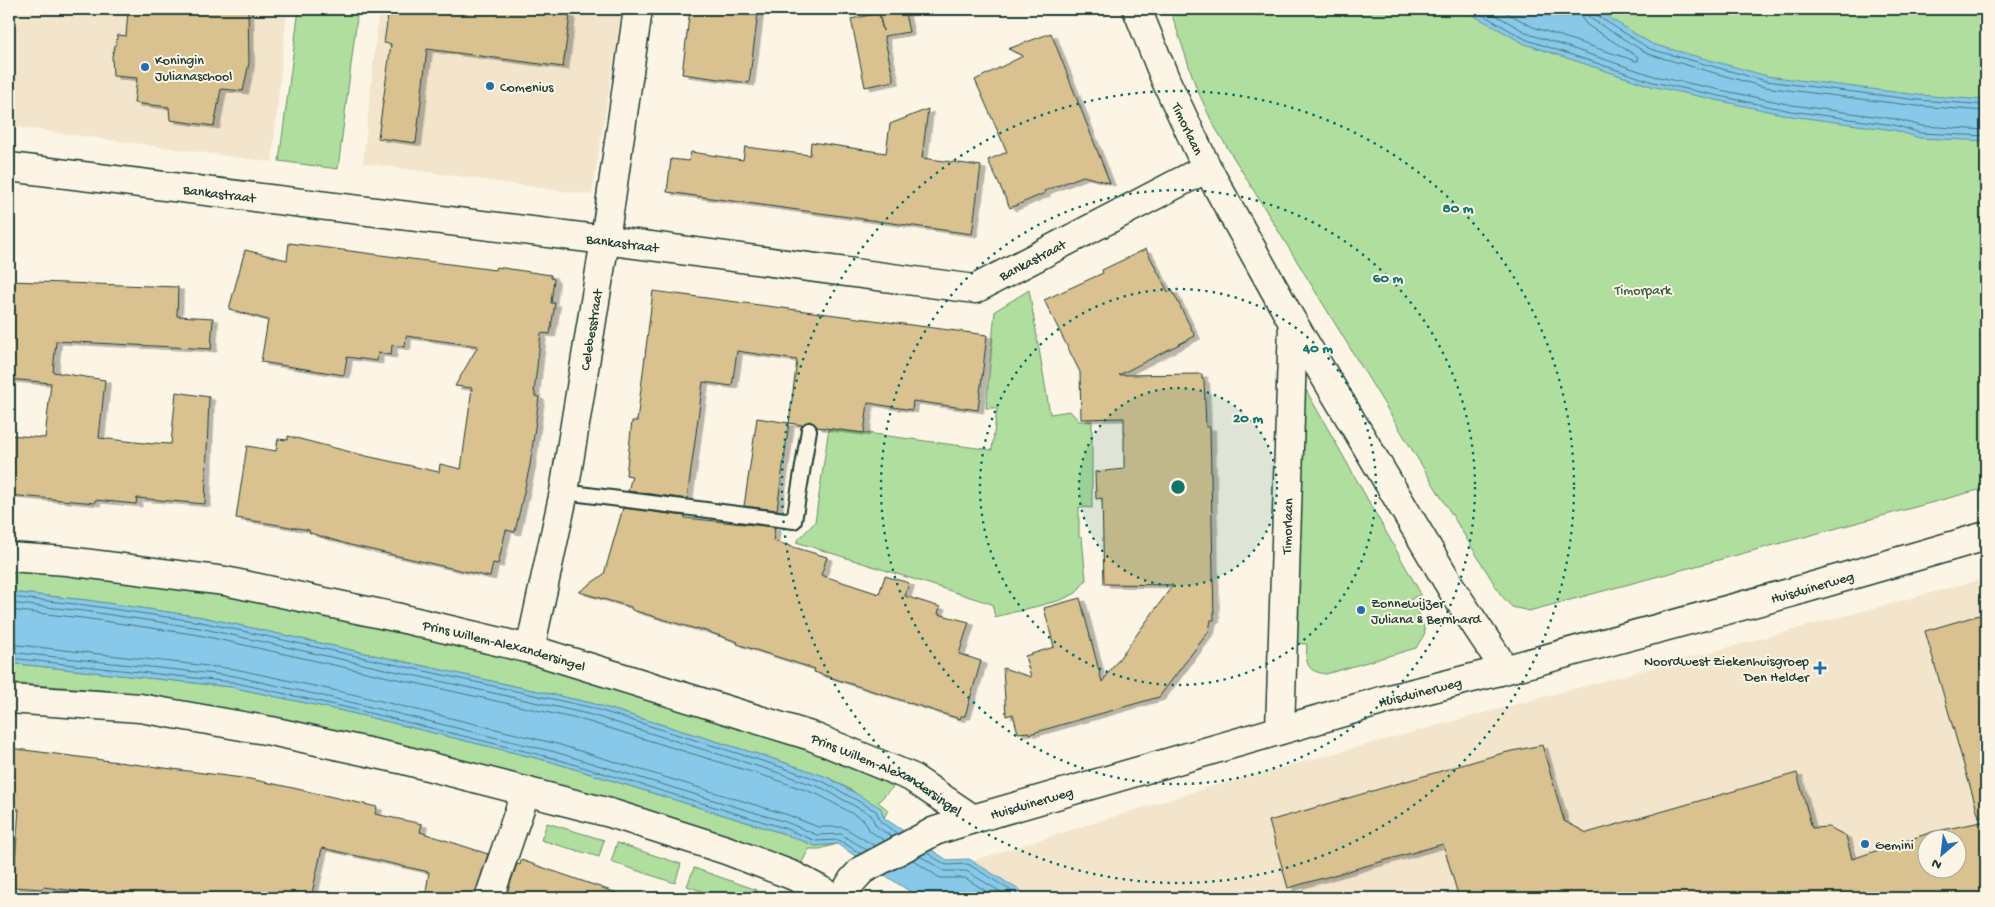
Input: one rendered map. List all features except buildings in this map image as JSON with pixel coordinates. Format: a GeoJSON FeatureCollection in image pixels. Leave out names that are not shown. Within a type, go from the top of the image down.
{"type":"FeatureCollection","features":[{"type":"Feature","properties":{"kind":"street","name":"Celebesstraat"},"geometry":{"type":"LineString","coordinates":[[530,649],[564,492],[605,240],[638,9]]}},
{"type":"Feature","properties":{"kind":"street","name":"Timorlaan"},"geometry":{"type":"LineString","coordinates":[[1138,9],[1166,81],[1207,168],[1293,322],[1455,594],[1497,657],[1500,671]]}},
{"type":"Feature","properties":{"kind":"street","name":"Bankastraat"},"geometry":{"type":"LineString","coordinates":[[9,168],[605,240],[975,289],[1207,168]]}},
{"type":"Feature","properties":{"kind":"street","name":"Timorlaan"},"geometry":{"type":"LineString","coordinates":[[1280,730],[1293,322]]}},
{"type":"Feature","properties":{"kind":"street","name":"Huisduinerweg"},"geometry":{"type":"LineString","coordinates":[[842,898],[852,881],[862,870],[935,831],[1385,700],[1793,592],[1986,536]]}},
{"type":"Feature","properties":{"kind":"street","name":"Prins Willem-Alexandersingel"},"geometry":{"type":"LineString","coordinates":[[9,557],[67,561],[225,581],[400,618],[530,649],[812,736],[911,777],[973,819]]}},
{"type":"Feature","properties":{"kind":"street"},"geometry":{"type":"LineString","coordinates":[[9,699],[140,708],[271,731],[400,759],[610,813],[726,850],[794,876],[835,898]]}},
{"type":"Feature","properties":{"kind":"street"},"geometry":{"type":"LineString","coordinates":[[489,898],[526,791]]}},
{"type":"Feature","properties":{"kind":"lane"},"geometry":{"type":"LineString","coordinates":[[564,492],[794,521],[809,430]]}},
{"type":"Feature","properties":{"kind":"shaded area","name":"Koningin Julianaschool"},"geometry":{"type":"Polygon","coordinates":[[[9,9],[287,9],[272,162],[9,126],[9,9]]]}},
{"type":"Feature","properties":{"kind":"shaded area","name":"Comenius"},"geometry":{"type":"Polygon","coordinates":[[[379,9],[622,9],[592,195],[363,163],[379,9]]]}},
{"type":"Feature","properties":{"kind":"shaded area","name":"Noordwest Ziekenhuisgroep Den Helder"},"geometry":{"type":"Polygon","coordinates":[[[1986,578],[1986,898],[965,898],[927,875],[1209,787],[1986,578]]]}},
{"type":"Feature","properties":{"kind":"green space"},"geometry":{"type":"Polygon","coordinates":[[[299,9],[358,9],[338,169],[279,161],[299,9]]]}},
{"type":"Feature","properties":{"kind":"green space","name":"Timorpark"},"geometry":{"type":"Polygon","coordinates":[[[1170,9],[1986,9],[1986,488],[1529,611],[1512,607],[1501,595],[1213,124],[1196,87],[1170,9]]]}},
{"type":"Feature","properties":{"kind":"green space"},"geometry":{"type":"Polygon","coordinates":[[[1029,290],[1050,414],[1070,411],[1079,421],[1092,421],[1092,508],[1079,507],[1079,537],[1082,538],[1086,580],[1076,593],[1061,600],[995,617],[992,604],[796,542],[815,522],[829,428],[992,450],[997,408],[986,408],[995,311],[1029,290]]]}},
{"type":"Feature","properties":{"kind":"green space"},"geometry":{"type":"Polygon","coordinates":[[[1302,383],[1421,594],[1411,599],[1422,620],[1425,633],[1416,648],[1326,674],[1314,671],[1308,665],[1307,644],[1292,643],[1302,383]]]}},
{"type":"Feature","properties":{"kind":"green space"},"geometry":{"type":"Polygon","coordinates":[[[9,568],[92,575],[220,592],[378,625],[558,667],[813,742],[897,783],[878,802],[888,810],[884,818],[853,791],[827,777],[591,703],[202,617],[86,600],[9,592],[9,568]]]}},
{"type":"Feature","properties":{"kind":"green space"},"geometry":{"type":"Polygon","coordinates":[[[9,663],[231,687],[352,713],[552,762],[782,833],[816,846],[837,844],[820,849],[809,849],[801,864],[673,821],[515,773],[331,729],[115,691],[9,683],[9,663]]]}},
{"type":"Feature","properties":{"kind":"green space"},"geometry":{"type":"Polygon","coordinates":[[[547,823],[604,840],[599,857],[541,840],[547,823]]]}},
{"type":"Feature","properties":{"kind":"green space"},"geometry":{"type":"Polygon","coordinates":[[[617,843],[681,864],[675,883],[611,862],[617,843]]]}},
{"type":"Feature","properties":{"kind":"green space"},"geometry":{"type":"Polygon","coordinates":[[[694,868],[757,890],[754,898],[722,898],[687,886],[694,868]]]}},
{"type":"Feature","properties":{"kind":"water"},"geometry":{"type":"Polygon","coordinates":[[[1462,9],[1595,9],[1652,44],[1767,76],[1918,95],[1986,100],[1986,141],[1920,138],[1894,130],[1791,116],[1651,86],[1525,44],[1462,9]]]}},
{"type":"Feature","properties":{"kind":"water"},"geometry":{"type":"Polygon","coordinates":[[[9,592],[86,600],[202,617],[591,703],[827,777],[881,808],[884,818],[947,860],[969,859],[1032,898],[920,898],[837,844],[816,846],[782,833],[552,762],[352,713],[231,687],[9,663],[9,592]]]}},
{"type":"Feature","properties":{"kind":"place","name":"Koningin Julianaschool"},"geometry":{"type":"Point","coordinates":[145,67]}},
{"type":"Feature","properties":{"kind":"place","name":"Comenius"},"geometry":{"type":"Point","coordinates":[490,86]}},
{"type":"Feature","properties":{"kind":"place","name":"Zonnewijzer Juliana & Bernhard"},"geometry":{"type":"Point","coordinates":[1361,610]}},
{"type":"Feature","properties":{"kind":"place","name":"Noordwest Ziekenhuisgroep Den Helder"},"geometry":{"type":"Point","coordinates":[1820,668]}},
{"type":"Feature","properties":{"kind":"place","name":"Gemini"},"geometry":{"type":"Point","coordinates":[1865,844]}}]}
